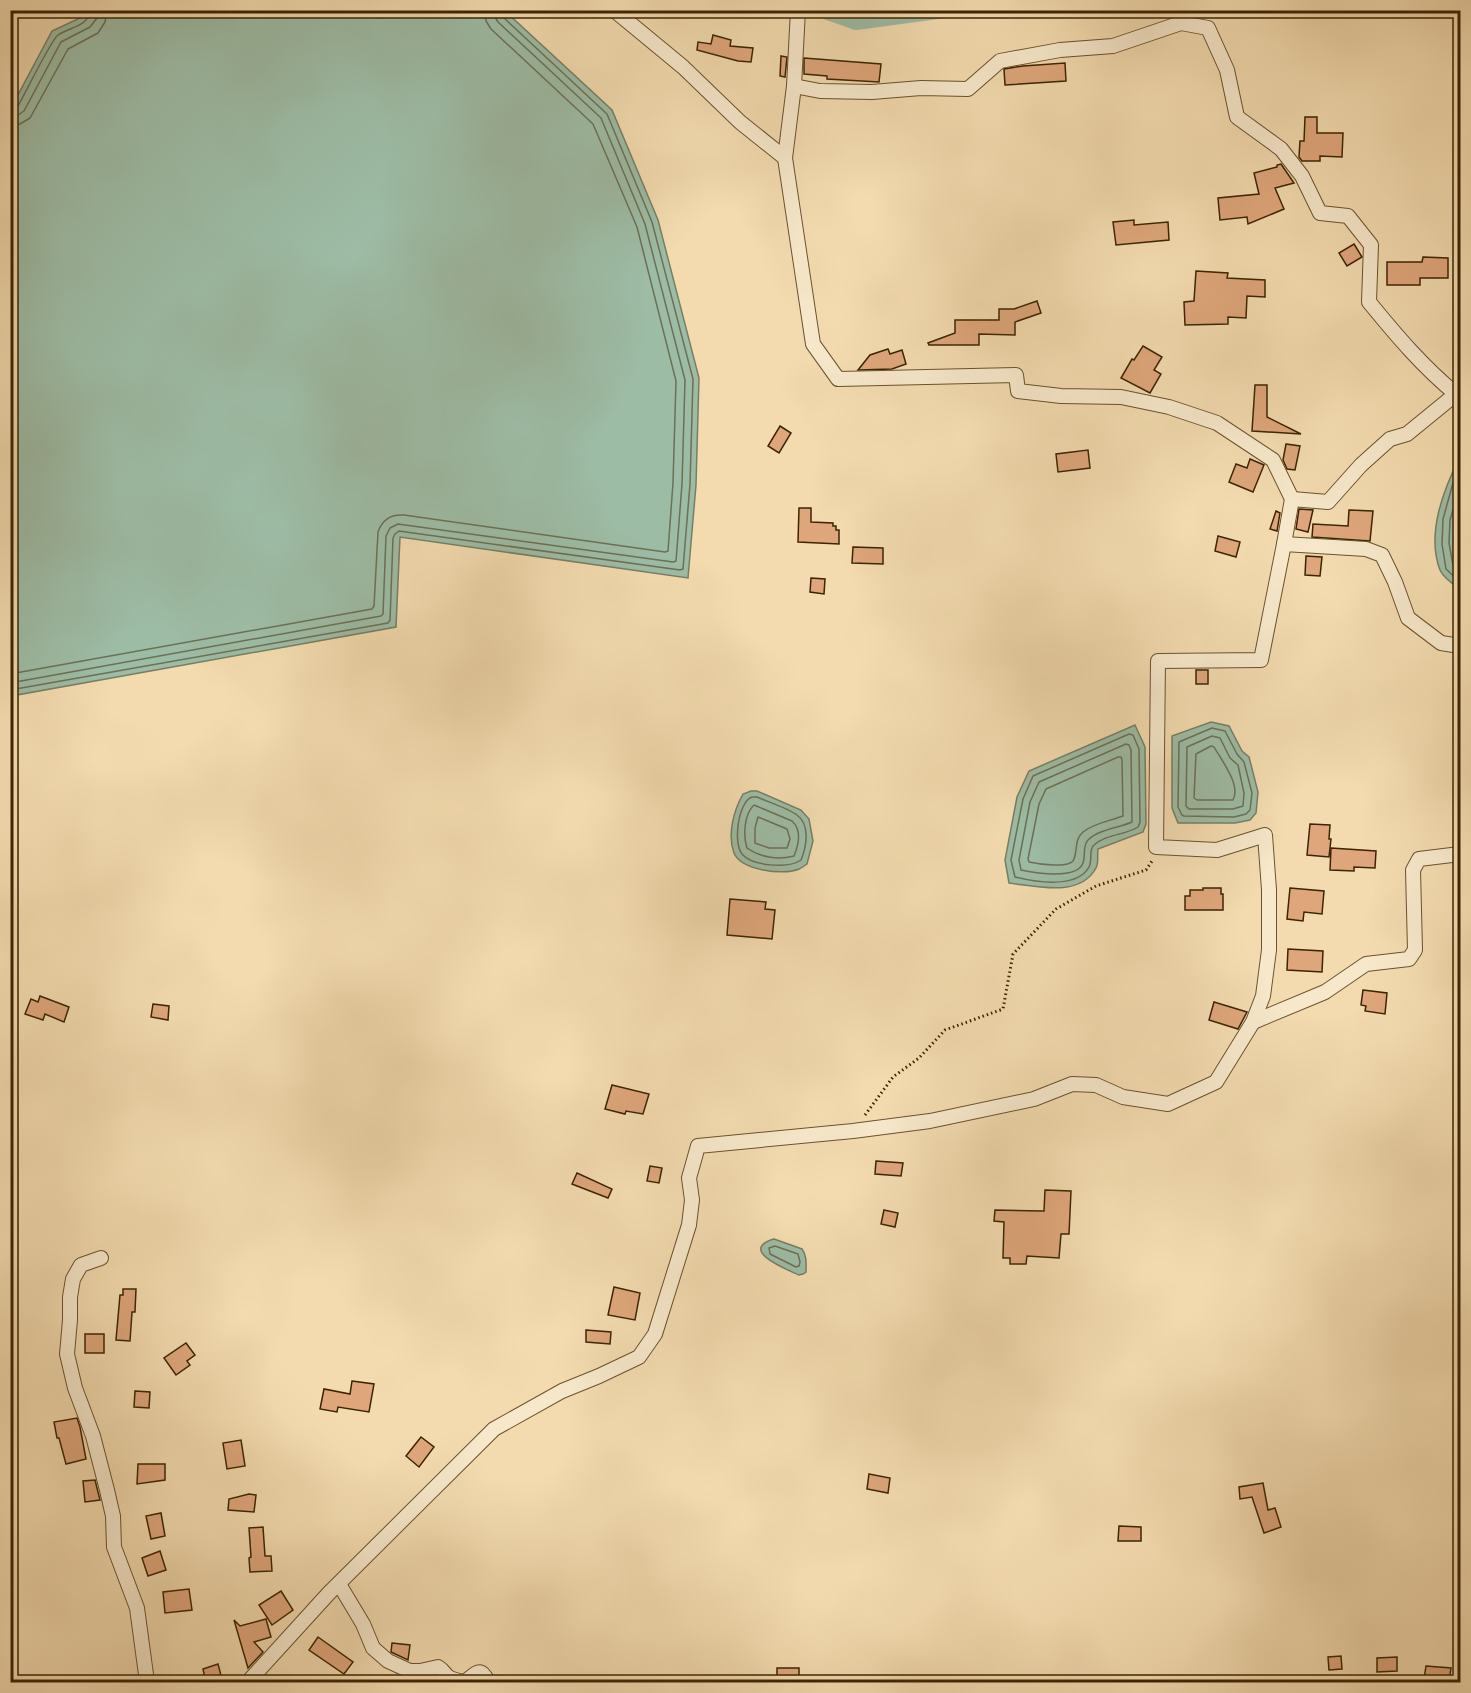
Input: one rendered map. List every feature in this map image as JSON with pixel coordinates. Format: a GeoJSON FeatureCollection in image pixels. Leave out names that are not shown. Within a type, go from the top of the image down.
{"type":"FeatureCollection","features":[{"type":"Feature","properties":{"kind":"street"},"geometry":{"type":"LineString","coordinates":[[614,10],[683,67],[740,122],[785,158]]}},
{"type":"Feature","properties":{"kind":"street"},"geometry":{"type":"LineString","coordinates":[[248,1683],[339,1584],[494,1429],[562,1391],[639,1357],[655,1334],[689,1225],[692,1200],[689,1178],[698,1146],[930,1121],[1034,1099],[1072,1084],[1096,1085],[1123,1098],[1168,1104],[1216,1082],[1253,1022],[1263,996],[1269,950],[1269,890],[1265,836],[1217,850],[1156,847],[1158,661],[1261,660],[1292,499],[1273,460],[1217,423],[1169,407],[1121,397],[1061,396],[1018,391],[1016,375],[838,379],[813,344],[785,158],[794,86],[798,10]]}},
{"type":"Feature","properties":{"kind":"street"},"geometry":{"type":"LineString","coordinates":[[794,86],[831,91],[872,92],[921,88],[968,89],[1000,61],[1060,50],[1113,46],[1181,23],[1208,28],[1227,70],[1237,117],[1281,149],[1302,176],[1320,213],[1348,216],[1354,223],[1371,245],[1369,302],[1400,340],[1436,378],[1458,394],[1407,435],[1390,439],[1361,465],[1328,502],[1292,499]]}},
{"type":"Feature","properties":{"kind":"street"},"geometry":{"type":"LineString","coordinates":[[1284,544],[1366,549],[1382,555],[1408,618],[1441,643],[1461,646]]}},
{"type":"Feature","properties":{"kind":"street"},"geometry":{"type":"LineString","coordinates":[[1253,1022],[1325,992],[1366,964],[1409,959],[1415,950],[1413,870],[1419,859],[1461,855]]}},
{"type":"Feature","properties":{"kind":"street"},"geometry":{"type":"LineString","coordinates":[[101,1258],[81,1265],[73,1279],[67,1354],[75,1388],[93,1436],[107,1490],[113,1516],[114,1547],[137,1608],[147,1683]]}},
{"type":"Feature","properties":{"kind":"street"},"geometry":{"type":"LineString","coordinates":[[339,1584],[363,1623],[373,1648],[388,1661],[410,1671],[438,1667],[451,1678],[464,1682],[479,1672],[484,1674],[488,1683]]}},
{"type":"Feature","properties":{"kind":"path"},"geometry":{"type":"LineString","coordinates":[[853,1131],[893,1077],[919,1058],[945,1030],[1004,1010],[1013,954],[1056,909],[1096,886],[1146,870],[1154,858],[1156,847]]}},
{"type":"Feature","properties":{"kind":"water"},"geometry":{"type":"Polygon","coordinates":[[[86,10],[505,11],[612,110],[658,220],[699,378],[696,485],[688,578],[400,537],[396,627],[11,696],[11,108],[52,31],[82,17],[86,10]]]}},
{"type":"Feature","properties":{"kind":"water"},"geometry":{"type":"Polygon","coordinates":[[[1460,456],[1460,589],[1440,570],[1435,541],[1443,497],[1460,456]]]}},
{"type":"Feature","properties":{"kind":"water"},"geometry":{"type":"Polygon","coordinates":[[[1211,722],[1229,726],[1242,751],[1249,757],[1258,792],[1256,813],[1250,820],[1235,823],[1178,823],[1172,808],[1172,736],[1211,722]]]}},
{"type":"Feature","properties":{"kind":"water"},"geometry":{"type":"Polygon","coordinates":[[[1135,725],[1145,747],[1146,824],[1143,832],[1098,849],[1096,868],[1089,877],[1069,887],[1009,883],[1005,860],[1017,797],[1029,771],[1135,725]]]}},
{"type":"Feature","properties":{"kind":"water"},"geometry":{"type":"Polygon","coordinates":[[[757,791],[801,810],[809,819],[813,841],[807,864],[800,869],[783,872],[763,870],[745,864],[734,853],[731,838],[732,822],[743,794],[757,791]]]}},
{"type":"Feature","properties":{"kind":"water"},"geometry":{"type":"Polygon","coordinates":[[[774,1239],[802,1249],[806,1272],[799,1275],[763,1254],[761,1249],[764,1244],[774,1239]]]}},
{"type":"Feature","properties":{"kind":"building"},"geometry":{"type":"Polygon","coordinates":[[[713,35],[731,40],[730,46],[753,48],[751,62],[738,61],[697,50],[698,42],[711,44],[713,35]]]}},
{"type":"Feature","properties":{"kind":"building"},"geometry":{"type":"Polygon","coordinates":[[[781,56],[787,57],[785,77],[780,76],[781,56]]]}},
{"type":"Feature","properties":{"kind":"building"},"geometry":{"type":"Polygon","coordinates":[[[804,58],[881,64],[879,82],[827,79],[827,76],[804,74],[804,58]]]}},
{"type":"Feature","properties":{"kind":"building"},"geometry":{"type":"Polygon","coordinates":[[[1065,63],[1066,81],[1005,85],[1004,69],[1065,63]]]}},
{"type":"Feature","properties":{"kind":"building"},"geometry":{"type":"Polygon","coordinates":[[[1305,117],[1317,117],[1317,133],[1343,133],[1342,157],[1320,156],[1320,161],[1302,161],[1299,157],[1300,141],[1304,141],[1305,117]]]}},
{"type":"Feature","properties":{"kind":"building"},"geometry":{"type":"Polygon","coordinates":[[[1281,164],[1294,183],[1275,188],[1284,209],[1248,224],[1247,217],[1220,220],[1218,198],[1259,194],[1254,173],[1281,164]]]}},
{"type":"Feature","properties":{"kind":"building"},"geometry":{"type":"Polygon","coordinates":[[[1134,220],[1134,225],[1168,222],[1169,240],[1116,245],[1113,222],[1134,220]]]}},
{"type":"Feature","properties":{"kind":"building"},"geometry":{"type":"Polygon","coordinates":[[[1354,244],[1362,257],[1347,266],[1339,253],[1354,244]]]}},
{"type":"Feature","properties":{"kind":"building"},"geometry":{"type":"Polygon","coordinates":[[[1423,257],[1448,258],[1448,278],[1420,278],[1420,285],[1387,285],[1387,262],[1422,262],[1423,257]]]}},
{"type":"Feature","properties":{"kind":"building"},"geometry":{"type":"Polygon","coordinates":[[[1196,271],[1228,273],[1227,278],[1265,280],[1265,297],[1247,296],[1246,318],[1228,317],[1228,324],[1185,325],[1184,302],[1194,301],[1196,271]]]}},
{"type":"Feature","properties":{"kind":"building"},"geometry":{"type":"Polygon","coordinates":[[[1037,301],[1041,313],[1015,322],[1015,335],[979,334],[979,345],[929,345],[928,343],[955,333],[955,320],[999,320],[999,309],[1014,309],[1037,301]]]}},
{"type":"Feature","properties":{"kind":"building"},"geometry":{"type":"Polygon","coordinates":[[[1143,346],[1162,357],[1154,370],[1161,374],[1150,393],[1121,378],[1143,346]]]}},
{"type":"Feature","properties":{"kind":"building"},"geometry":{"type":"Polygon","coordinates":[[[888,349],[890,354],[902,350],[906,364],[892,369],[858,370],[870,355],[888,349]]]}},
{"type":"Feature","properties":{"kind":"building"},"geometry":{"type":"Polygon","coordinates":[[[1255,385],[1267,385],[1267,417],[1301,434],[1252,431],[1255,385]]]}},
{"type":"Feature","properties":{"kind":"building"},"geometry":{"type":"Polygon","coordinates":[[[780,426],[791,433],[779,453],[768,446],[780,426]]]}},
{"type":"Feature","properties":{"kind":"building"},"geometry":{"type":"Polygon","coordinates":[[[1286,444],[1300,446],[1295,470],[1287,469],[1283,460],[1286,444]]]}},
{"type":"Feature","properties":{"kind":"building"},"geometry":{"type":"Polygon","coordinates":[[[1088,450],[1090,468],[1058,472],[1056,454],[1088,450]]]}},
{"type":"Feature","properties":{"kind":"building"},"geometry":{"type":"Polygon","coordinates":[[[1250,459],[1264,465],[1253,492],[1229,482],[1236,464],[1247,468],[1250,459]]]}},
{"type":"Feature","properties":{"kind":"building"},"geometry":{"type":"Polygon","coordinates":[[[799,508],[811,508],[811,522],[833,523],[836,530],[839,530],[839,544],[798,542],[799,508]]]}},
{"type":"Feature","properties":{"kind":"building"},"geometry":{"type":"Polygon","coordinates":[[[1299,509],[1313,510],[1308,532],[1296,529],[1299,509]]]}},
{"type":"Feature","properties":{"kind":"building"},"geometry":{"type":"Polygon","coordinates":[[[1349,510],[1373,511],[1370,541],[1312,537],[1313,524],[1348,526],[1349,510]]]}},
{"type":"Feature","properties":{"kind":"building"},"geometry":{"type":"Polygon","coordinates":[[[1276,511],[1280,513],[1277,531],[1270,529],[1276,511]]]}},
{"type":"Feature","properties":{"kind":"building"},"geometry":{"type":"Polygon","coordinates":[[[1218,536],[1240,542],[1236,557],[1215,551],[1218,536]]]}},
{"type":"Feature","properties":{"kind":"building"},"geometry":{"type":"Polygon","coordinates":[[[853,547],[883,548],[883,564],[852,563],[853,547]]]}},
{"type":"Feature","properties":{"kind":"building"},"geometry":{"type":"Polygon","coordinates":[[[1306,556],[1322,557],[1320,576],[1305,575],[1306,556]]]}},
{"type":"Feature","properties":{"kind":"building"},"geometry":{"type":"Polygon","coordinates":[[[811,578],[825,579],[824,594],[810,592],[811,578]]]}},
{"type":"Feature","properties":{"kind":"building"},"geometry":{"type":"Polygon","coordinates":[[[1196,670],[1208,670],[1208,684],[1196,684],[1196,670]]]}},
{"type":"Feature","properties":{"kind":"building"},"geometry":{"type":"Polygon","coordinates":[[[1310,824],[1330,825],[1329,857],[1307,855],[1310,824]]]}},
{"type":"Feature","properties":{"kind":"building"},"geometry":{"type":"Polygon","coordinates":[[[1331,848],[1376,851],[1375,868],[1354,867],[1354,871],[1330,870],[1331,848]]]}},
{"type":"Feature","properties":{"kind":"building"},"geometry":{"type":"Polygon","coordinates":[[[1203,888],[1221,888],[1223,910],[1185,910],[1185,896],[1190,896],[1190,890],[1203,890],[1203,888]]]}},
{"type":"Feature","properties":{"kind":"building"},"geometry":{"type":"Polygon","coordinates":[[[1290,888],[1324,891],[1322,914],[1304,912],[1303,921],[1287,919],[1290,888]]]}},
{"type":"Feature","properties":{"kind":"building"},"geometry":{"type":"Polygon","coordinates":[[[730,899],[766,902],[765,909],[775,910],[772,939],[727,935],[730,899]]]}},
{"type":"Feature","properties":{"kind":"building"},"geometry":{"type":"Polygon","coordinates":[[[1288,949],[1323,951],[1322,972],[1287,970],[1288,949]]]}},
{"type":"Feature","properties":{"kind":"building"},"geometry":{"type":"Polygon","coordinates":[[[1363,990],[1387,993],[1385,1014],[1365,1011],[1366,1006],[1361,1005],[1363,990]]]}},
{"type":"Feature","properties":{"kind":"building"},"geometry":{"type":"Polygon","coordinates":[[[40,996],[69,1007],[64,1022],[45,1014],[43,1020],[25,1014],[31,999],[38,1002],[40,996]]]}},
{"type":"Feature","properties":{"kind":"building"},"geometry":{"type":"Polygon","coordinates":[[[1214,1002],[1247,1012],[1238,1029],[1209,1020],[1214,1002]]]}},
{"type":"Feature","properties":{"kind":"building"},"geometry":{"type":"Polygon","coordinates":[[[153,1004],[169,1006],[168,1020],[151,1017],[153,1004]]]}},
{"type":"Feature","properties":{"kind":"building"},"geometry":{"type":"Polygon","coordinates":[[[612,1085],[649,1094],[643,1114],[626,1111],[625,1114],[605,1109],[612,1085]]]}},
{"type":"Feature","properties":{"kind":"building"},"geometry":{"type":"Polygon","coordinates":[[[876,1161],[903,1163],[901,1176],[875,1174],[876,1161]]]}},
{"type":"Feature","properties":{"kind":"building"},"geometry":{"type":"Polygon","coordinates":[[[650,1166],[662,1168],[659,1183],[647,1181],[650,1166]]]}},
{"type":"Feature","properties":{"kind":"building"},"geometry":{"type":"Polygon","coordinates":[[[577,1173],[612,1189],[608,1198],[572,1184],[577,1173]]]}},
{"type":"Feature","properties":{"kind":"building"},"geometry":{"type":"Polygon","coordinates":[[[1045,1190],[1071,1191],[1069,1234],[1061,1234],[1059,1258],[1027,1256],[1026,1264],[1010,1264],[1010,1258],[1003,1258],[1004,1222],[994,1221],[995,1210],[1044,1211],[1045,1190]]]}},
{"type":"Feature","properties":{"kind":"building"},"geometry":{"type":"Polygon","coordinates":[[[884,1210],[898,1213],[895,1227],[881,1224],[884,1210]]]}},
{"type":"Feature","properties":{"kind":"building"},"geometry":{"type":"Polygon","coordinates":[[[614,1287],[640,1293],[635,1320],[608,1315],[614,1287]]]}},
{"type":"Feature","properties":{"kind":"building"},"geometry":{"type":"Polygon","coordinates":[[[123,1289],[136,1289],[130,1341],[116,1340],[120,1295],[123,1295],[123,1289]]]}},
{"type":"Feature","properties":{"kind":"building"},"geometry":{"type":"Polygon","coordinates":[[[586,1330],[611,1332],[610,1344],[586,1342],[586,1330]]]}},
{"type":"Feature","properties":{"kind":"building"},"geometry":{"type":"Polygon","coordinates":[[[85,1334],[104,1334],[104,1353],[85,1353],[85,1334]]]}},
{"type":"Feature","properties":{"kind":"building"},"geometry":{"type":"Polygon","coordinates":[[[186,1343],[195,1355],[187,1361],[190,1365],[176,1375],[164,1358],[186,1343]]]}},
{"type":"Feature","properties":{"kind":"building"},"geometry":{"type":"Polygon","coordinates":[[[352,1381],[374,1384],[369,1412],[338,1407],[337,1412],[320,1409],[324,1389],[350,1394],[352,1381]]]}},
{"type":"Feature","properties":{"kind":"building"},"geometry":{"type":"Polygon","coordinates":[[[135,1391],[150,1392],[149,1408],[134,1407],[135,1391]]]}},
{"type":"Feature","properties":{"kind":"building"},"geometry":{"type":"Polygon","coordinates":[[[77,1418],[86,1459],[66,1464],[54,1422],[77,1418]]]}},
{"type":"Feature","properties":{"kind":"building"},"geometry":{"type":"Polygon","coordinates":[[[421,1437],[434,1447],[419,1467],[406,1456],[421,1437]]]}},
{"type":"Feature","properties":{"kind":"building"},"geometry":{"type":"Polygon","coordinates":[[[241,1440],[245,1466],[227,1469],[223,1443],[241,1440]]]}},
{"type":"Feature","properties":{"kind":"building"},"geometry":{"type":"Polygon","coordinates":[[[138,1464],[165,1464],[165,1480],[137,1484],[138,1464]]]}},
{"type":"Feature","properties":{"kind":"building"},"geometry":{"type":"Polygon","coordinates":[[[869,1474],[890,1478],[888,1493],[867,1489],[869,1474]]]}},
{"type":"Feature","properties":{"kind":"building"},"geometry":{"type":"Polygon","coordinates":[[[95,1480],[100,1500],[85,1502],[83,1481],[95,1480]]]}},
{"type":"Feature","properties":{"kind":"building"},"geometry":{"type":"Polygon","coordinates":[[[1263,1483],[1268,1510],[1275,1508],[1281,1527],[1264,1533],[1252,1497],[1240,1499],[1239,1487],[1263,1483]]]}},
{"type":"Feature","properties":{"kind":"building"},"geometry":{"type":"Polygon","coordinates":[[[249,1494],[256,1495],[254,1512],[228,1510],[229,1499],[249,1494]]]}},
{"type":"Feature","properties":{"kind":"building"},"geometry":{"type":"Polygon","coordinates":[[[161,1513],[165,1536],[151,1539],[146,1516],[161,1513]]]}},
{"type":"Feature","properties":{"kind":"building"},"geometry":{"type":"Polygon","coordinates":[[[1119,1526],[1141,1527],[1141,1541],[1118,1541],[1119,1526]]]}},
{"type":"Feature","properties":{"kind":"building"},"geometry":{"type":"Polygon","coordinates":[[[263,1527],[265,1556],[271,1556],[272,1571],[250,1572],[249,1528],[263,1527]]]}},
{"type":"Feature","properties":{"kind":"building"},"geometry":{"type":"Polygon","coordinates":[[[160,1551],[166,1570],[148,1576],[142,1558],[160,1551]]]}},
{"type":"Feature","properties":{"kind":"building"},"geometry":{"type":"Polygon","coordinates":[[[189,1589],[192,1610],[165,1613],[163,1592],[189,1589]]]}},
{"type":"Feature","properties":{"kind":"building"},"geometry":{"type":"Polygon","coordinates":[[[281,1591],[293,1610],[272,1625],[259,1605],[281,1591]]]}},
{"type":"Feature","properties":{"kind":"building"},"geometry":{"type":"Polygon","coordinates":[[[266,1619],[271,1637],[254,1642],[263,1652],[248,1668],[234,1620],[240,1626],[266,1619]]]}},
{"type":"Feature","properties":{"kind":"building"},"geometry":{"type":"Polygon","coordinates":[[[318,1637],[353,1662],[344,1674],[309,1650],[318,1637]]]}},
{"type":"Feature","properties":{"kind":"building"},"geometry":{"type":"Polygon","coordinates":[[[392,1643],[410,1645],[408,1660],[391,1652],[392,1643]]]}},
{"type":"Feature","properties":{"kind":"building"},"geometry":{"type":"Polygon","coordinates":[[[1341,1656],[1342,1669],[1329,1670],[1328,1657],[1341,1656]]]}},
{"type":"Feature","properties":{"kind":"building"},"geometry":{"type":"Polygon","coordinates":[[[1397,1657],[1397,1671],[1377,1672],[1377,1658],[1397,1657]]]}},
{"type":"Feature","properties":{"kind":"building"},"geometry":{"type":"Polygon","coordinates":[[[218,1664],[223,1683],[206,1683],[203,1669],[218,1664]]]}},
{"type":"Feature","properties":{"kind":"building"},"geometry":{"type":"Polygon","coordinates":[[[1426,1666],[1451,1668],[1449,1681],[1424,1679],[1426,1666]]]}},
{"type":"Feature","properties":{"kind":"building"},"geometry":{"type":"Polygon","coordinates":[[[777,1668],[799,1668],[799,1683],[777,1683],[777,1668]]]}},
{"type":"Feature","properties":{"kind":"waterway"},"geometry":{"type":"LineString","coordinates":[[822,10],[856,22],[945,10]]}}]}
